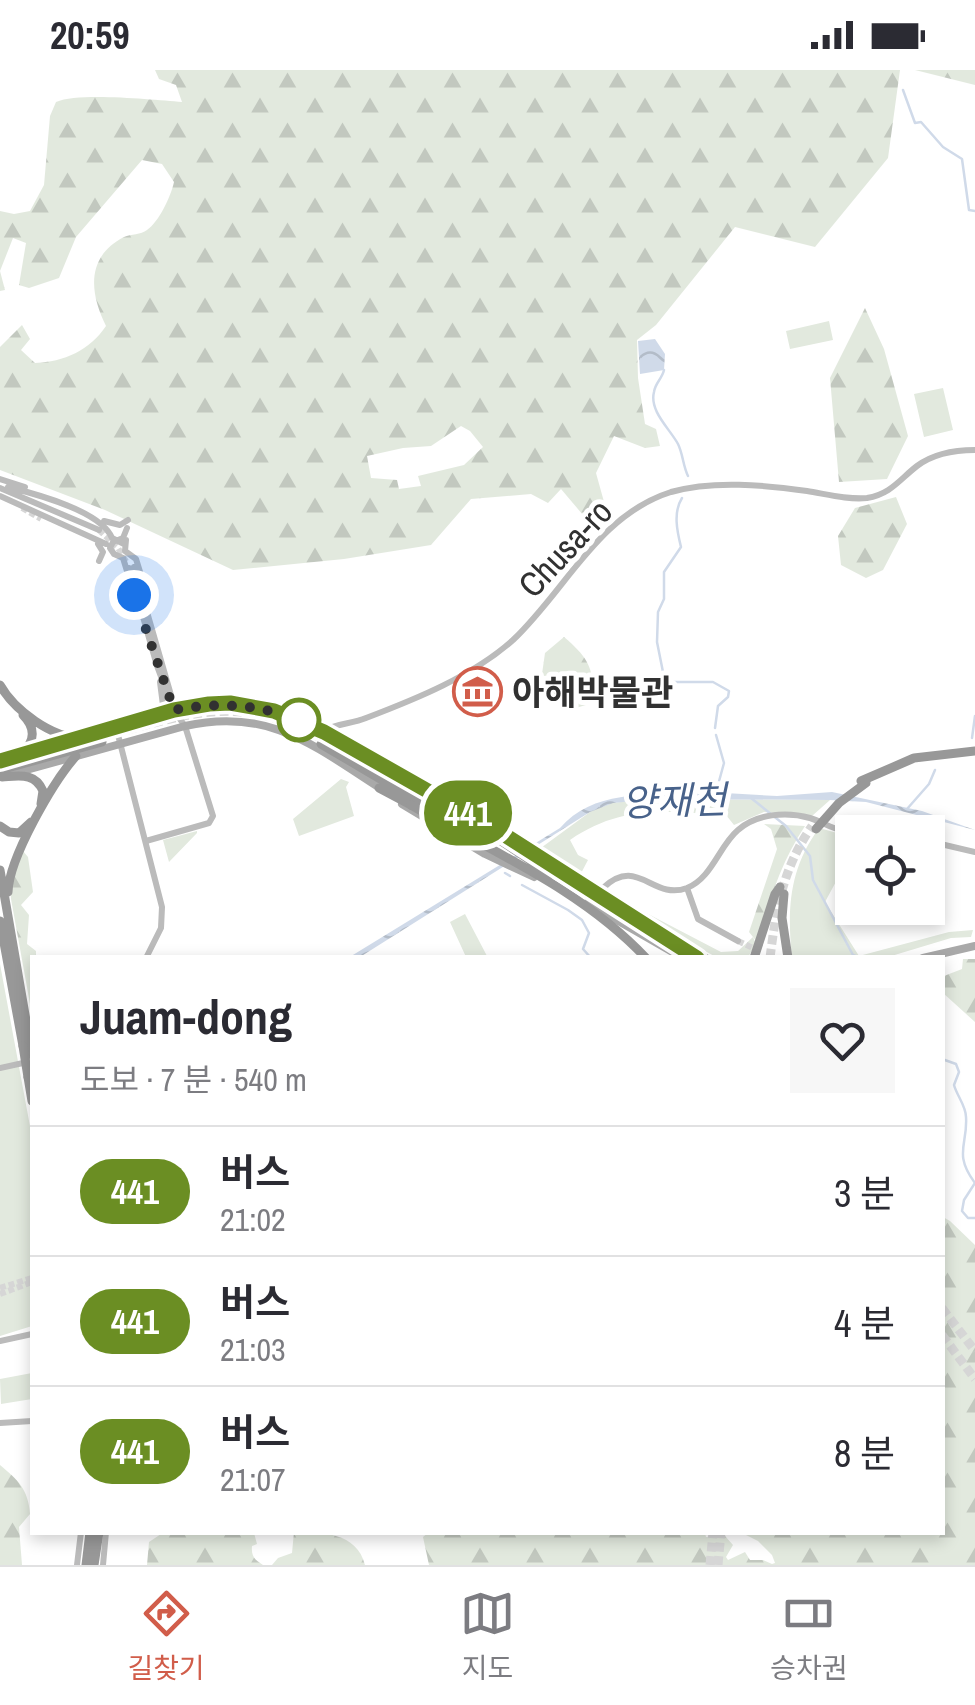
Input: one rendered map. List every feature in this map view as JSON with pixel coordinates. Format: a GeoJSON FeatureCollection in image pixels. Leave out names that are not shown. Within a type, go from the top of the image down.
{"type":"FeatureCollection","features":[{"type":"Feature","properties":{"kind":"highway"},"geometry":{"type":"LineString","coordinates":[[0,685],[8,697],[54,733],[81,738]]}},
{"type":"Feature","properties":{"kind":"highway"},"geometry":{"type":"LineString","coordinates":[[0,700],[32,726],[32,739],[22,752]]}},
{"type":"Feature","properties":{"kind":"highway"},"geometry":{"type":"LineString","coordinates":[[0,768],[101,739]]}},
{"type":"Feature","properties":{"kind":"highway"},"geometry":{"type":"LineString","coordinates":[[323,739],[377,767],[459,820]]}},
{"type":"Feature","properties":{"kind":"highway"},"geometry":{"type":"LineString","coordinates":[[323,739],[364,770],[542,868],[612,919],[651,955]]}},
{"type":"Feature","properties":{"kind":"highway"},"geometry":{"type":"LineString","coordinates":[[814,828],[834,802],[864,782],[914,758],[975,754]]}},
{"type":"Feature","properties":{"kind":"highway"},"geometry":{"type":"LineString","coordinates":[[4,918],[16,858],[76,756]]}},
{"type":"Feature","properties":{"kind":"highway"},"geometry":{"type":"LineString","coordinates":[[0,768],[32,777],[41,785],[43,796],[24,830],[12,833],[0,826]]}},
{"type":"Feature","properties":{"kind":"highway"},"geometry":{"type":"LineString","coordinates":[[380,788],[542,868],[643,955]]}},
{"type":"Feature","properties":{"kind":"highway"},"geometry":{"type":"LineString","coordinates":[[0,870],[4,918],[30,1052],[30,1089]]}},
{"type":"Feature","properties":{"kind":"highway"},"geometry":{"type":"LineString","coordinates":[[755,955],[775,894],[782,890],[788,955]]}},
{"type":"Feature","properties":{"kind":"highway"},"geometry":{"type":"LineString","coordinates":[[660,934],[697,955]]}},
{"type":"Feature","properties":{"kind":"highway"},"geometry":{"type":"LineString","coordinates":[[86,1565],[90,1535]]}},
{"type":"Feature","properties":{"kind":"highway"},"geometry":{"type":"LineString","coordinates":[[94,1565],[101,1535]]}},
{"type":"Feature","properties":{"kind":"main road"},"geometry":{"type":"LineString","coordinates":[[0,768],[22,752],[169,712],[230,703],[299,720],[323,739],[346,746]]}},
{"type":"Feature","properties":{"kind":"main road"},"geometry":{"type":"LineString","coordinates":[[0,768],[76,756],[211,720],[251,720],[291,735],[491,854],[613,916],[678,955]]}},
{"type":"Feature","properties":{"kind":"main road"},"geometry":{"type":"LineString","coordinates":[[291,735],[298,730],[299,720]]}},
{"type":"Feature","properties":{"kind":"main road"},"geometry":{"type":"LineString","coordinates":[[334,726],[337,738],[377,767],[516,841],[542,868],[581,886],[660,934]]}},
{"type":"Feature","properties":{"kind":"main road"},"geometry":{"type":"LineString","coordinates":[[0,768],[49,747]]}},
{"type":"Feature","properties":{"kind":"main road"},"geometry":{"type":"LineString","coordinates":[[364,770],[491,854]]}},
{"type":"Feature","properties":{"kind":"main road"},"geometry":{"type":"LineString","coordinates":[[936,955],[975,946]]}},
{"type":"Feature","properties":{"kind":"street","name":"Chusa-ro"},"geometry":{"type":"LineString","coordinates":[[323,739],[334,726],[385,711],[484,662],[512,641],[619,518],[647,502],[670,492],[704,486],[781,488],[870,497],[892,489],[931,459],[975,450]]}},
{"type":"Feature","properties":{"kind":"street"},"geometry":{"type":"LineString","coordinates":[[1,488],[10,498]]}},
{"type":"Feature","properties":{"kind":"street"},"geometry":{"type":"LineString","coordinates":[[1,488],[112,538],[122,548],[148,594],[169,712]]}},
{"type":"Feature","properties":{"kind":"street"},"geometry":{"type":"LineString","coordinates":[[41,520],[102,534],[136,559],[132,567],[169,712],[185,726],[213,814],[209,824],[146,841]]}},
{"type":"Feature","properties":{"kind":"street"},"geometry":{"type":"LineString","coordinates":[[102,534],[128,520]]}},
{"type":"Feature","properties":{"kind":"street"},"geometry":{"type":"LineString","coordinates":[[99,561],[102,534]]}},
{"type":"Feature","properties":{"kind":"street"},"geometry":{"type":"LineString","coordinates":[[116,728],[162,911],[161,928],[148,955]]}},
{"type":"Feature","properties":{"kind":"street"},"geometry":{"type":"LineString","coordinates":[[581,886],[603,888],[616,876],[628,874],[661,888],[687,888],[703,876],[732,836],[746,824],[764,818],[811,818],[835,827]]}},
{"type":"Feature","properties":{"kind":"street"},"geometry":{"type":"LineString","coordinates":[[784,818],[835,829]]}},
{"type":"Feature","properties":{"kind":"street"},"geometry":{"type":"LineString","coordinates":[[945,844],[975,852]]}},
{"type":"Feature","properties":{"kind":"street"},"geometry":{"type":"LineString","coordinates":[[603,888],[608,902]]}},
{"type":"Feature","properties":{"kind":"street"},"geometry":{"type":"LineString","coordinates":[[687,888],[698,918],[738,941]]}},
{"type":"Feature","properties":{"kind":"street"},"geometry":{"type":"LineString","coordinates":[[0,1068],[30,1052]]}},
{"type":"Feature","properties":{"kind":"street"},"geometry":{"type":"LineString","coordinates":[[0,1341],[30,1334]]}},
{"type":"Feature","properties":{"kind":"street"},"geometry":{"type":"LineString","coordinates":[[0,1423],[30,1421]]}},
{"type":"Feature","properties":{"kind":"street"},"geometry":{"type":"LineString","coordinates":[[77,1565],[81,1535]]}},
{"type":"Feature","properties":{"kind":"street"},"geometry":{"type":"LineString","coordinates":[[102,1535],[103,1565]]}},
{"type":"Feature","properties":{"kind":"green space"},"geometry":{"type":"Polygon","coordinates":[[[155,70],[900,70],[888,158],[815,247],[735,227],[656,325],[637,340],[645,424],[656,429],[660,446],[645,448],[614,436],[596,473],[606,509],[594,528],[561,489],[548,503],[531,494],[471,499],[431,545],[233,570],[105,510],[0,470],[0,347],[22,325],[30,339],[21,350],[35,363],[66,357],[92,342],[106,326],[94,289],[102,255],[124,237],[142,233],[151,226],[164,208],[174,182],[162,164],[142,160],[76,237],[59,278],[29,288],[19,285],[26,243],[13,238],[0,271],[0,211],[30,211],[44,185],[50,116],[56,102],[99,97],[182,102],[176,85],[159,79],[155,70]],[[461,426],[431,446],[367,456],[371,478],[397,480],[399,489],[421,486],[418,476],[464,465],[483,447],[461,426]]]}},
{"type":"Feature","properties":{"kind":"green space"},"geometry":{"type":"Polygon","coordinates":[[[915,70],[975,70],[975,85],[915,70]]]}},
{"type":"Feature","properties":{"kind":"green space"},"geometry":{"type":"Polygon","coordinates":[[[865,308],[884,349],[908,436],[887,479],[839,482],[830,378],[865,308]]]}},
{"type":"Feature","properties":{"kind":"green space"},"geometry":{"type":"Polygon","coordinates":[[[829,321],[833,340],[790,349],[786,331],[829,321]]]}},
{"type":"Feature","properties":{"kind":"green space"},"geometry":{"type":"Polygon","coordinates":[[[943,388],[953,430],[924,437],[914,394],[943,388]]]}},
{"type":"Feature","properties":{"kind":"green space"},"geometry":{"type":"Polygon","coordinates":[[[896,497],[907,524],[883,570],[866,578],[841,565],[838,536],[855,508],[896,497]]]}},
{"type":"Feature","properties":{"kind":"green space"},"geometry":{"type":"Polygon","coordinates":[[[564,637],[585,659],[593,682],[592,703],[576,708],[561,704],[542,674],[545,653],[564,637]]]}},
{"type":"Feature","properties":{"kind":"green space"},"geometry":{"type":"Polygon","coordinates":[[[341,779],[349,782],[346,787],[354,816],[299,836],[293,819],[341,779]]]}},
{"type":"Feature","properties":{"kind":"green space"},"geometry":{"type":"Polygon","coordinates":[[[654,799],[830,800],[812,816],[764,812],[734,825],[726,815],[683,813],[645,813],[608,820],[570,840],[578,855],[588,860],[578,879],[534,853],[590,812],[610,803],[654,799]]]}},
{"type":"Feature","properties":{"kind":"green space"},"geometry":{"type":"Polygon","coordinates":[[[764,824],[805,826],[782,868],[757,942],[749,932],[777,849],[771,829],[764,824]]]}},
{"type":"Feature","properties":{"kind":"green space"},"geometry":{"type":"Polygon","coordinates":[[[819,828],[835,832],[835,883],[825,902],[835,925],[839,925],[858,955],[792,955],[792,890],[801,859],[819,828]]]}},
{"type":"Feature","properties":{"kind":"green space"},"geometry":{"type":"Polygon","coordinates":[[[197,833],[169,862],[163,840],[197,833]]]}},
{"type":"Feature","properties":{"kind":"green space"},"geometry":{"type":"Polygon","coordinates":[[[23,851],[28,857],[33,892],[21,905],[29,915],[27,944],[36,951],[36,955],[30,955],[30,1004],[11,899],[10,883],[23,851]]]}},
{"type":"Feature","properties":{"kind":"green space"},"geometry":{"type":"Polygon","coordinates":[[[629,904],[721,952],[738,951],[753,937],[756,944],[749,955],[712,955],[630,910],[629,904]]]}},
{"type":"Feature","properties":{"kind":"green space"},"geometry":{"type":"Polygon","coordinates":[[[465,914],[486,955],[465,955],[450,922],[465,914]]]}},
{"type":"Feature","properties":{"kind":"green space"},"geometry":{"type":"Polygon","coordinates":[[[973,930],[971,937],[951,938],[895,955],[863,955],[949,932],[973,930]]]}},
{"type":"Feature","properties":{"kind":"green space"},"geometry":{"type":"Polygon","coordinates":[[[963,959],[975,959],[975,1022],[945,995],[945,976],[962,969],[963,959]]]}},
{"type":"Feature","properties":{"kind":"green space"},"geometry":{"type":"Polygon","coordinates":[[[0,964],[30,1126],[30,1327],[0,1336],[0,964]]]}},
{"type":"Feature","properties":{"kind":"green space"},"geometry":{"type":"Polygon","coordinates":[[[945,1218],[950,1221],[975,1245],[975,1565],[429,1565],[423,1537],[725,1536],[733,1545],[728,1560],[745,1552],[750,1560],[775,1563],[758,1541],[746,1535],[945,1535],[945,1218]]]}},
{"type":"Feature","properties":{"kind":"green space"},"geometry":{"type":"Polygon","coordinates":[[[30,1373],[30,1399],[1,1404],[0,1379],[30,1373]]]}},
{"type":"Feature","properties":{"kind":"green space"},"geometry":{"type":"Polygon","coordinates":[[[0,1465],[21,1486],[29,1505],[30,1514],[19,1527],[22,1565],[0,1565],[0,1465]]]}},
{"type":"Feature","properties":{"kind":"green space"},"geometry":{"type":"Polygon","coordinates":[[[160,1535],[255,1535],[257,1544],[252,1546],[252,1553],[263,1565],[147,1565],[149,1542],[160,1535]]]}},
{"type":"Feature","properties":{"kind":"green space"},"geometry":{"type":"Polygon","coordinates":[[[294,1535],[332,1535],[354,1546],[365,1565],[272,1565],[292,1553],[294,1535]]]}},
{"type":"Feature","properties":{"kind":"water"},"geometry":{"type":"Polygon","coordinates":[[[655,339],[665,354],[664,370],[640,374],[638,341],[655,339]]]}},
{"type":"Feature","properties":{"kind":"water"},"geometry":{"type":"Polygon","coordinates":[[[690,791],[777,796],[832,792],[933,815],[917,815],[866,802],[830,800],[654,799],[613,803],[590,812],[363,955],[353,955],[560,828],[573,816],[604,801],[690,791]]]}},
{"type":"Feature","properties":{"kind":"waterway"},"geometry":{"type":"LineString","coordinates":[[903,90],[915,123],[921,122],[943,147],[962,159],[969,210],[975,211]]}},
{"type":"Feature","properties":{"kind":"waterway"},"geometry":{"type":"LineString","coordinates":[[664,370],[653,399],[678,444],[688,476]]}},
{"type":"Feature","properties":{"kind":"waterway"},"geometry":{"type":"LineString","coordinates":[[682,498],[677,515],[681,547],[664,572],[657,642],[664,677],[670,682],[713,682],[729,691],[718,706],[715,728]]}},
{"type":"Feature","properties":{"kind":"waterway"},"geometry":{"type":"LineString","coordinates":[[972,738],[975,716]]}},
{"type":"Feature","properties":{"kind":"waterway","name":"양재천"},"geometry":{"type":"LineString","coordinates":[[715,796],[724,763],[716,735]]}},
{"type":"Feature","properties":{"kind":"waterway"},"geometry":{"type":"LineString","coordinates":[[907,809],[929,784],[935,770]]}},
{"type":"Feature","properties":{"kind":"waterway"},"geometry":{"type":"LineString","coordinates":[[751,798],[786,826],[810,856],[813,880],[853,955]]}},
{"type":"Feature","properties":{"kind":"waterway"},"geometry":{"type":"LineString","coordinates":[[505,873],[510,876]]}},
{"type":"Feature","properties":{"kind":"waterway"},"geometry":{"type":"LineString","coordinates":[[522,885],[582,920],[589,933],[583,949],[588,955]]}},
{"type":"Feature","properties":{"kind":"waterway"},"geometry":{"type":"LineString","coordinates":[[945,1060],[956,1064],[959,1072],[954,1085],[966,1113],[963,1156],[975,1183],[962,1211],[968,1218],[975,1218]]}},
{"type":"Feature","properties":{"kind":"tunnel"},"geometry":{"type":"LineString","coordinates":[[22,508],[41,519]]}},
{"type":"Feature","properties":{"kind":"tunnel"},"geometry":{"type":"LineString","coordinates":[[99,530],[127,563]]}},
{"type":"Feature","properties":{"kind":"tunnel"},"geometry":{"type":"LineString","coordinates":[[101,737],[187,715],[239,712],[294,725],[324,740]]}},
{"type":"Feature","properties":{"kind":"tunnel"},"geometry":{"type":"LineString","coordinates":[[770,955],[782,889],[812,826]]}},
{"type":"Feature","properties":{"kind":"tunnel"},"geometry":{"type":"LineString","coordinates":[[738,941],[755,949],[758,955]]}},
{"type":"Feature","properties":{"kind":"tunnel"},"geometry":{"type":"LineString","coordinates":[[0,1288],[30,1279]]}},
{"type":"Feature","properties":{"kind":"tunnel"},"geometry":{"type":"LineString","coordinates":[[0,1294],[30,1283]]}},
{"type":"Feature","properties":{"kind":"tunnel"},"geometry":{"type":"LineString","coordinates":[[945,1312],[975,1351]]}},
{"type":"Feature","properties":{"kind":"tunnel"},"geometry":{"type":"LineString","coordinates":[[945,1339],[975,1379]]}},
{"type":"Feature","properties":{"kind":"tunnel"},"geometry":{"type":"LineString","coordinates":[[710,1565],[713,1535]]}},
{"type":"Feature","properties":{"kind":"tunnel"},"geometry":{"type":"LineString","coordinates":[[718,1565],[721,1535]]}},
{"type":"Feature","properties":{"kind":"bus line","name":"441"},"geometry":{"type":"LineString","coordinates":[[0,761],[174,710],[230,703],[274,711],[324,732],[500,832],[692,955]]}},
{"type":"Feature","properties":{"kind":"place","name":"아해박물관"},"geometry":{"type":"Point","coordinates":[477,692]}},
{"type":"Feature","properties":{"kind":"route"},"geometry":{"type":"LineString","coordinates":[[134,595],[174,710],[230,703],[299,720]]}}]}
